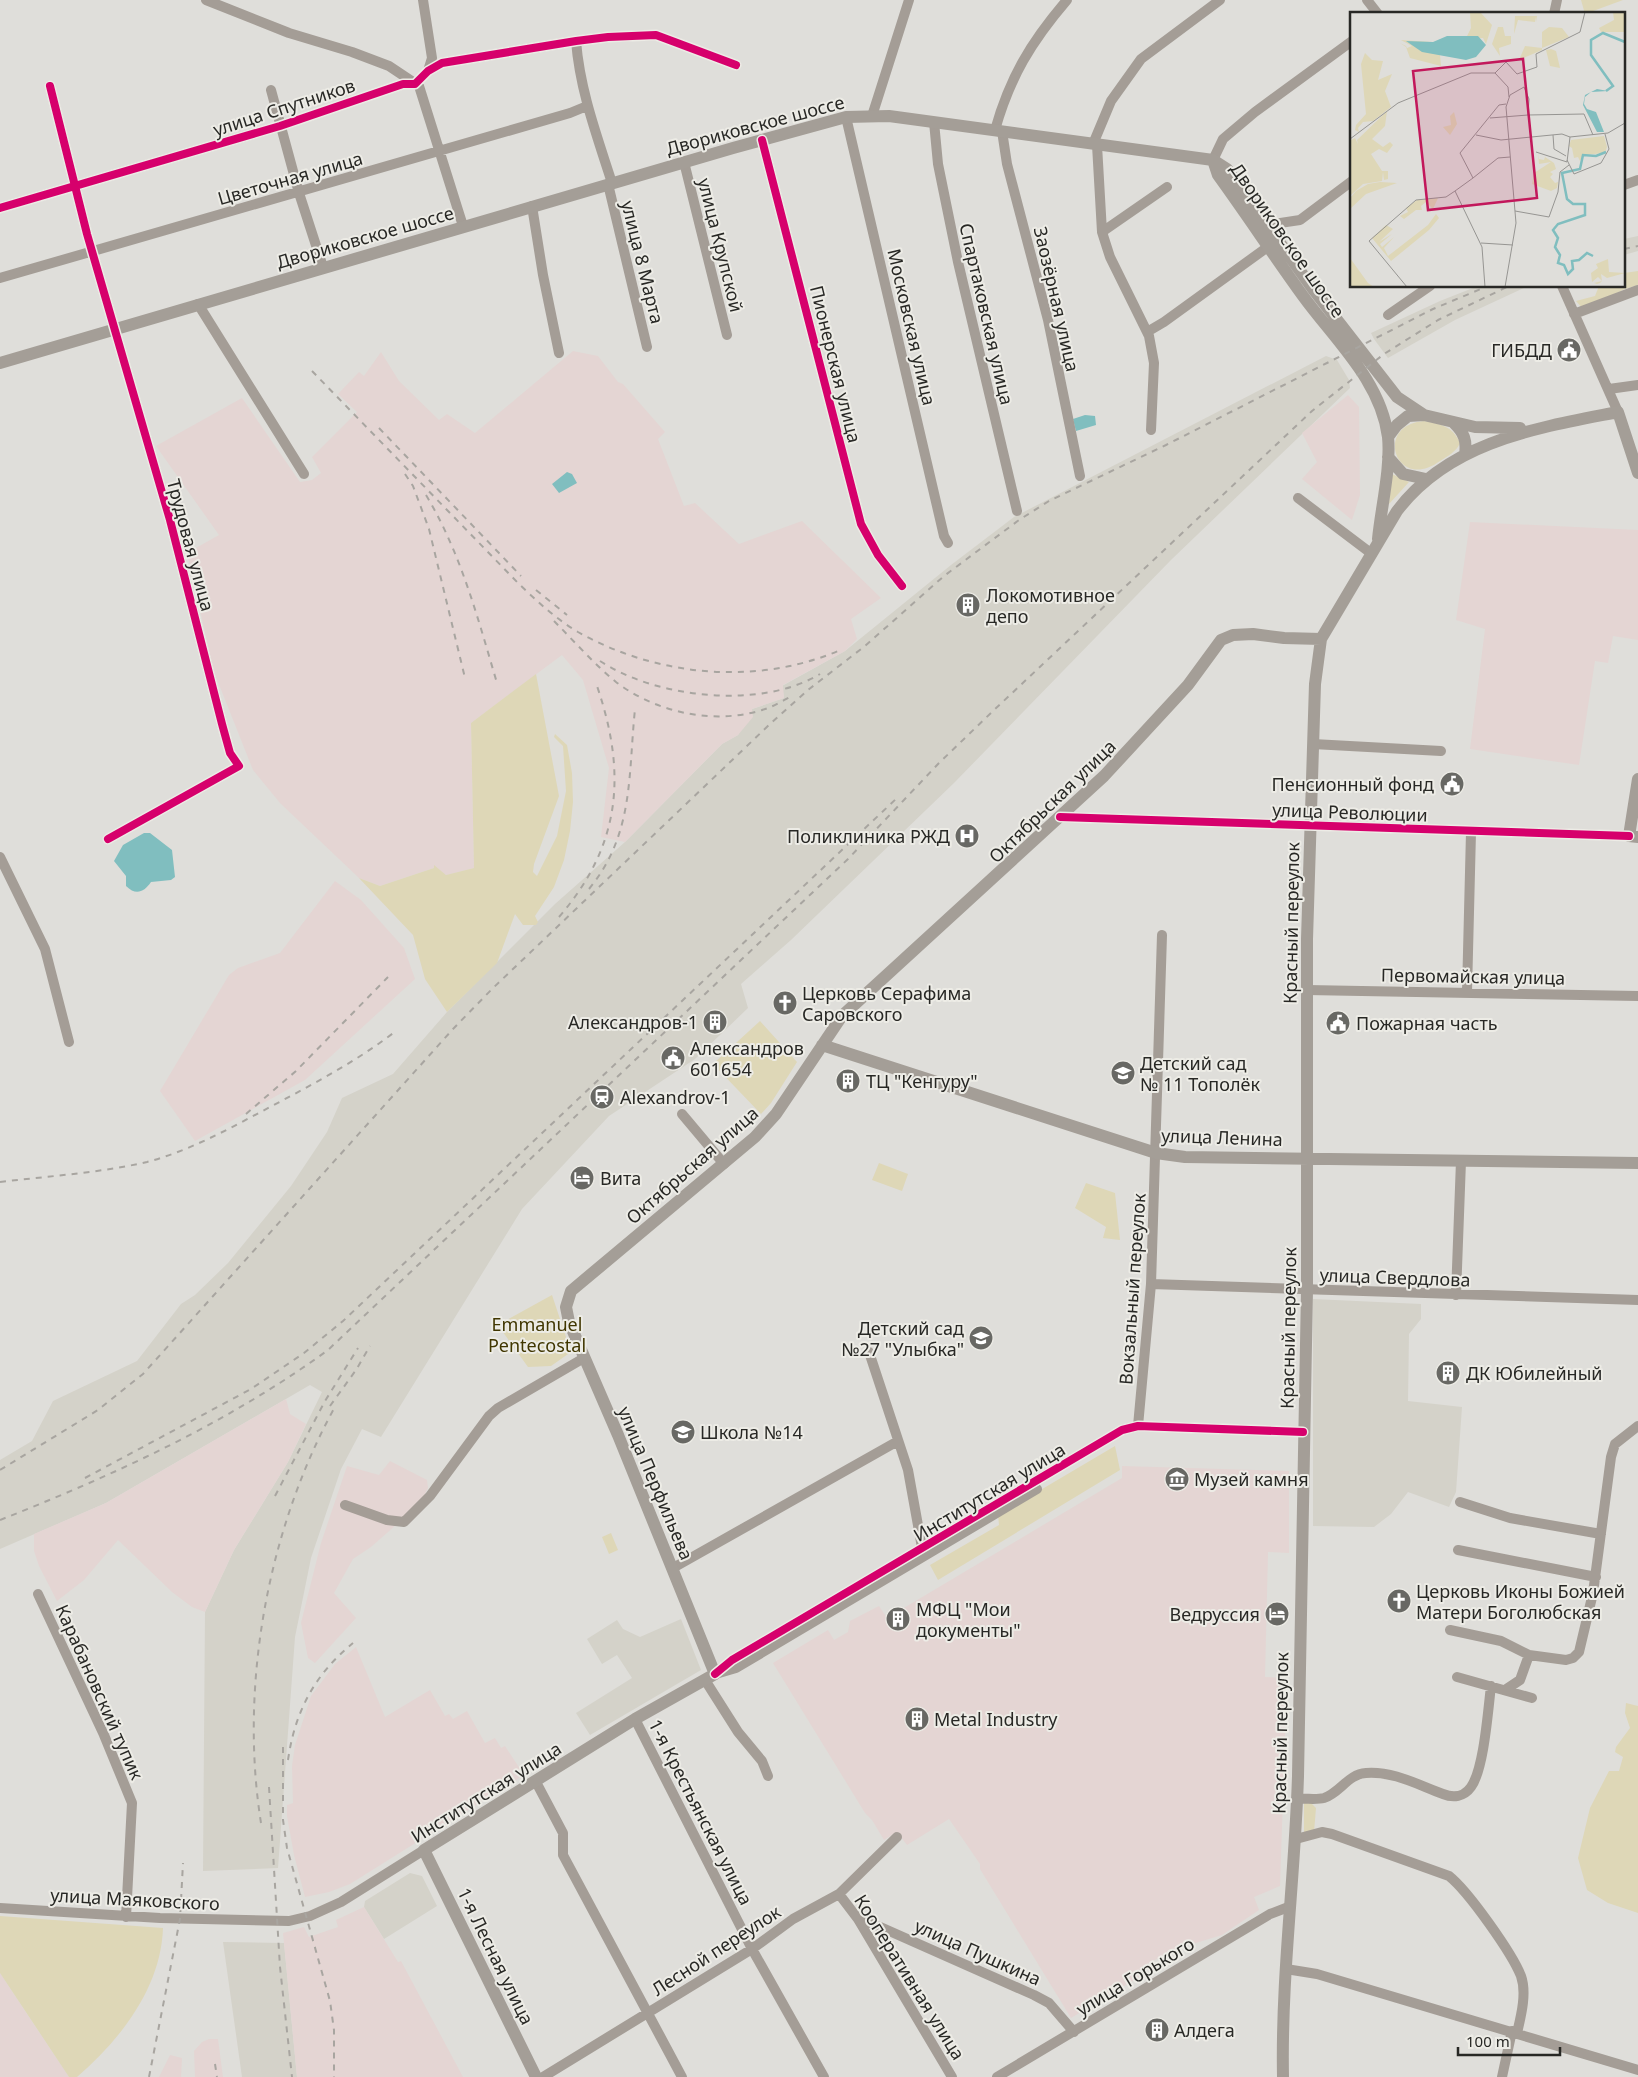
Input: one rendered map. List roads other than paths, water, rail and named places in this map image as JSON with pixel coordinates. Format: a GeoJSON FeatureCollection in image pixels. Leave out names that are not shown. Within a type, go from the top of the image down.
{"type":"FeatureCollection","features":[{"type":"Feature","properties":{"kind":"main road","name":"Двориковское шоссе"},"geometry":{"type":"LineString","coordinates":[[0,363],[684,162],[846,117],[872,116],[934,122],[1213,160],[1218,175],[1304,297],[1362,372],[1376,395],[1388,437]]}},
{"type":"Feature","properties":{"kind":"main road"},"geometry":{"type":"LineString","coordinates":[[1213,160],[1227,169],[1397,397],[1424,415]]}},
{"type":"Feature","properties":{"kind":"main road"},"geometry":{"type":"LineString","coordinates":[[1321,639],[1397,511],[1410,493],[1426,479],[1482,445],[1539,427],[1618,412],[1638,472]]}},
{"type":"Feature","properties":{"kind":"main road"},"geometry":{"type":"LineString","coordinates":[[1375,550],[1388,457],[1388,437],[1397,425],[1408,416],[1424,415],[1496,429],[1539,427]]}},
{"type":"Feature","properties":{"kind":"main road"},"geometry":{"type":"LineString","coordinates":[[1454,422],[1464,433],[1467,444],[1465,455]]}},
{"type":"Feature","properties":{"kind":"main road"},"geometry":{"type":"LineString","coordinates":[[1388,457],[1403,474],[1426,479]]}},
{"type":"Feature","properties":{"kind":"main road","name":"Октябрьская улица"},"geometry":{"type":"LineString","coordinates":[[566,1306],[571,1291],[755,1137],[776,1114],[842,1016],[1104,776],[1170,704],[1221,640],[1233,635],[1253,634],[1321,639]]}},
{"type":"Feature","properties":{"kind":"main road","name":"Красный переулок"},"geometry":{"type":"LineString","coordinates":[[1283,2077],[1282,2004],[1296,1839],[1297,1799],[1307,1290],[1306,1158],[1309,826],[1315,684],[1321,639]]}},
{"type":"Feature","properties":{"kind":"main road"},"geometry":{"type":"LineString","coordinates":[[1634,837],[1638,779]]}},
{"type":"Feature","properties":{"kind":"main road","name":"улица Ленина"},"geometry":{"type":"LineString","coordinates":[[822,1045],[1156,1153],[1185,1157],[1638,1163]]}},
{"type":"Feature","properties":{"kind":"main road","name":"улица Перфильева"},"geometry":{"type":"LineString","coordinates":[[566,1306],[569,1322],[672,1568],[710,1677]]}},
{"type":"Feature","properties":{"kind":"main road","name":"Институтская улица"},"geometry":{"type":"LineString","coordinates":[[424,1850],[635,1720],[710,1677]]}},
{"type":"Feature","properties":{"kind":"main road","name":"1-я Лесная улица"},"geometry":{"type":"LineString","coordinates":[[424,1850],[536,2077]]}},
{"type":"Feature","properties":{"kind":"street"},"geometry":{"type":"LineString","coordinates":[[206,0],[289,33],[352,52],[389,66],[408,76],[419,86],[423,95],[463,226]]}},
{"type":"Feature","properties":{"kind":"street"},"geometry":{"type":"LineString","coordinates":[[423,0],[432,58],[428,71]]}},
{"type":"Feature","properties":{"kind":"street"},"geometry":{"type":"LineString","coordinates":[[872,116],[909,0]]}},
{"type":"Feature","properties":{"kind":"street","name":"Заозёрная улица"},"geometry":{"type":"LineString","coordinates":[[1067,0],[1022,60],[1004,96],[998,131],[1048,320],[1080,476]]}},
{"type":"Feature","properties":{"kind":"street"},"geometry":{"type":"LineString","coordinates":[[1151,430],[1153,350],[1147,332],[1110,257],[1102,232],[1095,144],[1112,101],[1141,59],[1220,0]]}},
{"type":"Feature","properties":{"kind":"street"},"geometry":{"type":"LineString","coordinates":[[1367,0],[1376,12]]}},
{"type":"Feature","properties":{"kind":"street"},"geometry":{"type":"LineString","coordinates":[[415,84],[428,71],[442,63],[576,41],[656,35],[736,65]]}},
{"type":"Feature","properties":{"kind":"street","name":"улица 8 Марта"},"geometry":{"type":"LineString","coordinates":[[576,41],[578,70],[610,183],[647,347]]}},
{"type":"Feature","properties":{"kind":"street"},"geometry":{"type":"LineString","coordinates":[[1213,160],[1223,139],[1255,112],[1350,42]]}},
{"type":"Feature","properties":{"kind":"street","name":"улица Спутников"},"geometry":{"type":"LineString","coordinates":[[0,208],[280,126],[403,84],[415,84]]}},
{"type":"Feature","properties":{"kind":"street","name":"Трудовая улица"},"geometry":{"type":"LineString","coordinates":[[50,86],[92,251],[170,520],[224,734],[230,752],[239,766],[108,839]]}},
{"type":"Feature","properties":{"kind":"street"},"geometry":{"type":"LineString","coordinates":[[271,90],[299,193],[323,267]]}},
{"type":"Feature","properties":{"kind":"street","name":"Цветочная улица"},"geometry":{"type":"LineString","coordinates":[[0,278],[299,193],[570,113],[587,106]]}},
{"type":"Feature","properties":{"kind":"street","name":"Московская улица"},"geometry":{"type":"LineString","coordinates":[[846,117],[944,536],[948,543]]}},
{"type":"Feature","properties":{"kind":"street","name":"Спартаковская улица"},"geometry":{"type":"LineString","coordinates":[[934,122],[938,164],[958,262],[1017,511]]}},
{"type":"Feature","properties":{"kind":"street","name":"Пионерская улица"},"geometry":{"type":"LineString","coordinates":[[762,140],[860,524],[878,555],[902,586]]}},
{"type":"Feature","properties":{"kind":"street","name":"улица Крупской"},"geometry":{"type":"LineString","coordinates":[[684,162],[727,335]]}},
{"type":"Feature","properties":{"kind":"street"},"geometry":{"type":"LineString","coordinates":[[1626,184],[1638,180]]}},
{"type":"Feature","properties":{"kind":"street"},"geometry":{"type":"LineString","coordinates":[[1267,225],[1300,220],[1350,182]]}},
{"type":"Feature","properties":{"kind":"street"},"geometry":{"type":"LineString","coordinates":[[1102,232],[1167,187]]}},
{"type":"Feature","properties":{"kind":"street"},"geometry":{"type":"LineString","coordinates":[[532,206],[542,275],[559,353]]}},
{"type":"Feature","properties":{"kind":"street"},"geometry":{"type":"LineString","coordinates":[[1147,332],[1164,322],[1269,246]]}},
{"type":"Feature","properties":{"kind":"street"},"geometry":{"type":"LineString","coordinates":[[1388,315],[1427,288]]}},
{"type":"Feature","properties":{"kind":"street"},"geometry":{"type":"LineString","coordinates":[[1563,288],[1618,412]]}},
{"type":"Feature","properties":{"kind":"street"},"geometry":{"type":"LineString","coordinates":[[1574,314],[1638,290]]}},
{"type":"Feature","properties":{"kind":"street"},"geometry":{"type":"LineString","coordinates":[[198,304],[304,474]]}},
{"type":"Feature","properties":{"kind":"street"},"geometry":{"type":"LineString","coordinates":[[1609,389],[1638,385]]}},
{"type":"Feature","properties":{"kind":"street"},"geometry":{"type":"LineString","coordinates":[[1298,498],[1375,550]]}},
{"type":"Feature","properties":{"kind":"street"},"geometry":{"type":"LineString","coordinates":[[1313,744],[1441,751]]}},
{"type":"Feature","properties":{"kind":"street","name":"улица Революции"},"geometry":{"type":"LineString","coordinates":[[1060,816],[1634,837]]}},
{"type":"Feature","properties":{"kind":"street"},"geometry":{"type":"LineString","coordinates":[[1468,992],[1471,832]]}},
{"type":"Feature","properties":{"kind":"street"},"geometry":{"type":"LineString","coordinates":[[0,857],[45,949],[69,1042]]}},
{"type":"Feature","properties":{"kind":"street","name":"Вокзальный переулок"},"geometry":{"type":"LineString","coordinates":[[1138,1426],[1151,1284],[1162,934]]}},
{"type":"Feature","properties":{"kind":"street","name":"Первомайская улица"},"geometry":{"type":"LineString","coordinates":[[1307,990],[1638,996]]}},
{"type":"Feature","properties":{"kind":"street"},"geometry":{"type":"LineString","coordinates":[[682,1114],[724,1164]]}},
{"type":"Feature","properties":{"kind":"street"},"geometry":{"type":"LineString","coordinates":[[1456,1295],[1461,1161]]}},
{"type":"Feature","properties":{"kind":"street","name":"улица Свердлова"},"geometry":{"type":"LineString","coordinates":[[1151,1284],[1638,1300]]}},
{"type":"Feature","properties":{"kind":"street"},"geometry":{"type":"LineString","coordinates":[[869,1352],[908,1470],[923,1552]]}},
{"type":"Feature","properties":{"kind":"street"},"geometry":{"type":"LineString","coordinates":[[345,1505],[387,1520],[404,1522],[430,1496],[489,1416],[498,1408],[584,1358]]}},
{"type":"Feature","properties":{"kind":"street","name":"Институтская улица"},"geometry":{"type":"LineString","coordinates":[[710,1677],[732,1660],[825,1610],[1122,1430],[1138,1426],[1303,1432]]}},
{"type":"Feature","properties":{"kind":"street"},"geometry":{"type":"LineString","coordinates":[[1450,1630],[1501,1641],[1530,1655],[1566,1660],[1574,1658],[1579,1652],[1596,1577],[1597,1550],[1601,1534],[1611,1457],[1615,1444],[1638,1426]]}},
{"type":"Feature","properties":{"kind":"street"},"geometry":{"type":"LineString","coordinates":[[672,1568],[898,1442]]}},
{"type":"Feature","properties":{"kind":"street"},"geometry":{"type":"LineString","coordinates":[[1460,1502],[1510,1518],[1601,1534]]}},
{"type":"Feature","properties":{"kind":"street"},"geometry":{"type":"LineString","coordinates":[[1458,1550],[1596,1577]]}},
{"type":"Feature","properties":{"kind":"street","name":"Карабановский тупик"},"geometry":{"type":"LineString","coordinates":[[38,1594],[104,1735],[132,1803],[126,1917]]}},
{"type":"Feature","properties":{"kind":"street"},"geometry":{"type":"LineString","coordinates":[[1505,1690],[1520,1680],[1530,1655]]}},
{"type":"Feature","properties":{"kind":"street"},"geometry":{"type":"LineString","coordinates":[[710,1677],[738,1732],[762,1761],[768,1776]]}},
{"type":"Feature","properties":{"kind":"street"},"geometry":{"type":"LineString","coordinates":[[1457,1677],[1532,1698]]}},
{"type":"Feature","properties":{"kind":"street"},"geometry":{"type":"LineString","coordinates":[[1297,1799],[1324,1798],[1354,1776],[1365,1773],[1400,1777],[1444,1795],[1455,1797],[1463,1794],[1470,1788],[1474,1779],[1482,1746],[1491,1686]]}},
{"type":"Feature","properties":{"kind":"street","name":"1-я Крестьянская улица"},"geometry":{"type":"LineString","coordinates":[[635,1720],[752,1949],[824,2077]]}},
{"type":"Feature","properties":{"kind":"street"},"geometry":{"type":"LineString","coordinates":[[536,1782],[563,1832],[563,1855],[646,2014],[682,2077]]}},
{"type":"Feature","properties":{"kind":"street"},"geometry":{"type":"LineString","coordinates":[[1296,1839],[1322,1832],[1332,1834],[1449,1876],[1459,1884],[1499,1939],[1521,1976],[1522,2010],[1502,2077]]}},
{"type":"Feature","properties":{"kind":"street","name":"Лесной переулок"},"geometry":{"type":"LineString","coordinates":[[543,2077],[752,1949],[793,1919],[839,1894],[897,1837]]}},
{"type":"Feature","properties":{"kind":"street","name":"Институтская улица"},"geometry":{"type":"LineString","coordinates":[[268,1922],[289,1921],[310,1916],[341,1902],[424,1850]]}},
{"type":"Feature","properties":{"kind":"street","name":"Кооперативная улица"},"geometry":{"type":"LineString","coordinates":[[839,1894],[858,1919],[952,2077]]}},
{"type":"Feature","properties":{"kind":"street","name":"улица Горького"},"geometry":{"type":"LineString","coordinates":[[997,2077],[1270,1914],[1291,1906]]}},
{"type":"Feature","properties":{"kind":"street","name":"улица Маяковского"},"geometry":{"type":"LineString","coordinates":[[0,1908],[126,1917],[268,1922]]}},
{"type":"Feature","properties":{"kind":"street","name":"улица Пушкина"},"geometry":{"type":"LineString","coordinates":[[858,1919],[1034,1994],[1049,2003],[1074,2032]]}},
{"type":"Feature","properties":{"kind":"street"},"geometry":{"type":"LineString","coordinates":[[1286,1969],[1317,1974],[1638,2070]]}},
{"type":"Feature","properties":{"kind":"water"},"geometry":{"type":"Polygon","coordinates":[[[1085,415],[1095,416],[1096,425],[1076,431],[1073,419],[1085,415]]]}},
{"type":"Feature","properties":{"kind":"water"},"geometry":{"type":"Polygon","coordinates":[[[567,472],[572,474],[577,483],[559,493],[552,484],[567,472]]]}},
{"type":"Feature","properties":{"kind":"water"},"geometry":{"type":"Polygon","coordinates":[[[144,833],[150,833],[172,850],[175,877],[171,880],[151,882],[143,890],[136,892],[126,886],[126,876],[114,861],[123,845],[144,833]]]}},
{"type":"Feature","properties":{"kind":"railway"},"geometry":{"type":"LineString","coordinates":[[1626,249],[1638,246]]}},
{"type":"Feature","properties":{"kind":"railway"},"geometry":{"type":"LineString","coordinates":[[0,1470],[98,1410],[143,1374],[453,1029],[492,989],[770,724],[808,690],[865,646],[944,576],[1019,520],[1049,501],[1166,445],[1433,309],[1483,288]]}},
{"type":"Feature","properties":{"kind":"railway"},"geometry":{"type":"LineString","coordinates":[[0,1520],[85,1485],[169,1446],[251,1401],[328,1350],[848,859],[939,763],[1312,411],[1384,354],[1438,320],[1505,288]]}},
{"type":"Feature","properties":{"kind":"railway"},"geometry":{"type":"LineString","coordinates":[[312,371],[519,584],[540,604],[578,632],[608,647],[640,658],[673,667],[706,671],[740,672],[773,669],[806,662],[838,651]]}},
{"type":"Feature","properties":{"kind":"railway"},"geometry":{"type":"LineString","coordinates":[[379,428],[521,576]]}},
{"type":"Feature","properties":{"kind":"railway"},"geometry":{"type":"LineString","coordinates":[[405,474],[413,486],[429,529],[465,678]]}},
{"type":"Feature","properties":{"kind":"railway"},"geometry":{"type":"LineString","coordinates":[[426,495],[459,563],[497,683]]}},
{"type":"Feature","properties":{"kind":"railway"},"geometry":{"type":"LineString","coordinates":[[536,590],[567,615]]}},
{"type":"Feature","properties":{"kind":"railway"},"geometry":{"type":"LineString","coordinates":[[554,621],[616,682],[633,693],[670,709],[689,714],[729,716],[768,708],[792,696]]}},
{"type":"Feature","properties":{"kind":"railway"},"geometry":{"type":"LineString","coordinates":[[600,661],[623,674],[650,684],[679,691],[709,695],[769,692],[796,685],[820,674]]}},
{"type":"Feature","properties":{"kind":"railway"},"geometry":{"type":"LineString","coordinates":[[559,917],[580,890],[595,863],[606,835],[613,808],[615,779],[612,749],[607,718],[597,686]]}},
{"type":"Feature","properties":{"kind":"railway"},"geometry":{"type":"LineString","coordinates":[[589,889],[604,868],[621,826],[629,781],[635,709]]}},
{"type":"Feature","properties":{"kind":"railway"},"geometry":{"type":"LineString","coordinates":[[85,1478],[251,1389],[304,1353],[343,1321],[897,798]]}},
{"type":"Feature","properties":{"kind":"railway"},"geometry":{"type":"LineString","coordinates":[[246,1114],[296,1071],[388,977]]}},
{"type":"Feature","properties":{"kind":"railway"},"geometry":{"type":"LineString","coordinates":[[0,1182],[111,1169],[147,1162],[196,1145],[320,1080],[351,1062],[396,1031]]}},
{"type":"Feature","properties":{"kind":"railway"},"geometry":{"type":"LineString","coordinates":[[330,1406],[356,1370],[370,1346]]}},
{"type":"Feature","properties":{"kind":"railway"},"geometry":{"type":"LineString","coordinates":[[275,1496],[325,1401],[358,1348]]}},
{"type":"Feature","properties":{"kind":"railway"},"geometry":{"type":"LineString","coordinates":[[261,1823],[255,1770],[254,1717],[257,1662],[265,1608],[277,1554],[292,1502],[312,1452],[336,1405]]}},
{"type":"Feature","properties":{"kind":"railway"},"geometry":{"type":"LineString","coordinates":[[288,1760],[296,1725],[309,1695],[328,1667],[353,1643]]}},
{"type":"Feature","properties":{"kind":"railway"},"geometry":{"type":"LineString","coordinates":[[283,1747],[283,1820],[287,1848],[330,2001],[334,2030],[334,2077]]}},
{"type":"Feature","properties":{"kind":"railway"},"geometry":{"type":"LineString","coordinates":[[269,1787],[280,1967],[292,2077]]}},
{"type":"Feature","properties":{"kind":"railway"},"geometry":{"type":"LineString","coordinates":[[149,2077],[180,1919],[183,1863]]}},
{"type":"Feature","properties":{"kind":"railway"},"geometry":{"type":"LineString","coordinates":[[215,2064],[217,2077]]}},
{"type":"Feature","properties":{"kind":"place","name":"ГИБДД"},"geometry":{"type":"Point","coordinates":[1569,350]}},
{"type":"Feature","properties":{"kind":"place","name":"Локомотивное депо"},"geometry":{"type":"Point","coordinates":[968,605]}},
{"type":"Feature","properties":{"kind":"place","name":"Пенсионный фонд"},"geometry":{"type":"Point","coordinates":[1452,784]}},
{"type":"Feature","properties":{"kind":"place","name":"Поликлиника РЖД"},"geometry":{"type":"Point","coordinates":[967,836]}},
{"type":"Feature","properties":{"kind":"place","name":"Церковь Серафима Саровского"},"geometry":{"type":"Point","coordinates":[785,1003]}},
{"type":"Feature","properties":{"kind":"place","name":"Александров-1"},"geometry":{"type":"Point","coordinates":[715,1022]}},
{"type":"Feature","properties":{"kind":"place","name":"Пожарная часть"},"geometry":{"type":"Point","coordinates":[1338,1023]}},
{"type":"Feature","properties":{"kind":"place","name":"Александров 601654"},"geometry":{"type":"Point","coordinates":[673,1058]}},
{"type":"Feature","properties":{"kind":"place","name":"Детский сад № 11 Тополёк"},"geometry":{"type":"Point","coordinates":[1123,1073]}},
{"type":"Feature","properties":{"kind":"place","name":"ТЦ \"Кенгуру\""},"geometry":{"type":"Point","coordinates":[848,1081]}},
{"type":"Feature","properties":{"kind":"place","name":"Alexandrov-1"},"geometry":{"type":"Point","coordinates":[602,1097]}},
{"type":"Feature","properties":{"kind":"place","name":"Вита"},"geometry":{"type":"Point","coordinates":[582,1178]}},
{"type":"Feature","properties":{"kind":"place","name":"Детский сад №27 \"Улыбка\""},"geometry":{"type":"Point","coordinates":[981,1338]}},
{"type":"Feature","properties":{"kind":"place","name":"ДК Юбилейный"},"geometry":{"type":"Point","coordinates":[1448,1373]}},
{"type":"Feature","properties":{"kind":"place","name":"Школа №14"},"geometry":{"type":"Point","coordinates":[683,1432]}},
{"type":"Feature","properties":{"kind":"place","name":"Музей камня"},"geometry":{"type":"Point","coordinates":[1177,1479]}},
{"type":"Feature","properties":{"kind":"place","name":"Церковь Иконы Божией Матери Боголюбская"},"geometry":{"type":"Point","coordinates":[1399,1601]}},
{"type":"Feature","properties":{"kind":"place","name":"Ведруссия"},"geometry":{"type":"Point","coordinates":[1277,1614]}},
{"type":"Feature","properties":{"kind":"place","name":"МФЦ \"Мои документы\""},"geometry":{"type":"Point","coordinates":[898,1619]}},
{"type":"Feature","properties":{"kind":"place","name":"Metal Industry"},"geometry":{"type":"Point","coordinates":[917,1719]}},
{"type":"Feature","properties":{"kind":"place","name":"Алдега"},"geometry":{"type":"Point","coordinates":[1157,2030]}},
{"type":"Feature","properties":{"kind":"park label","name":"Emmanuel Pentecostal"},"geometry":{"type":"Point","coordinates":[537,1334]}}]}
